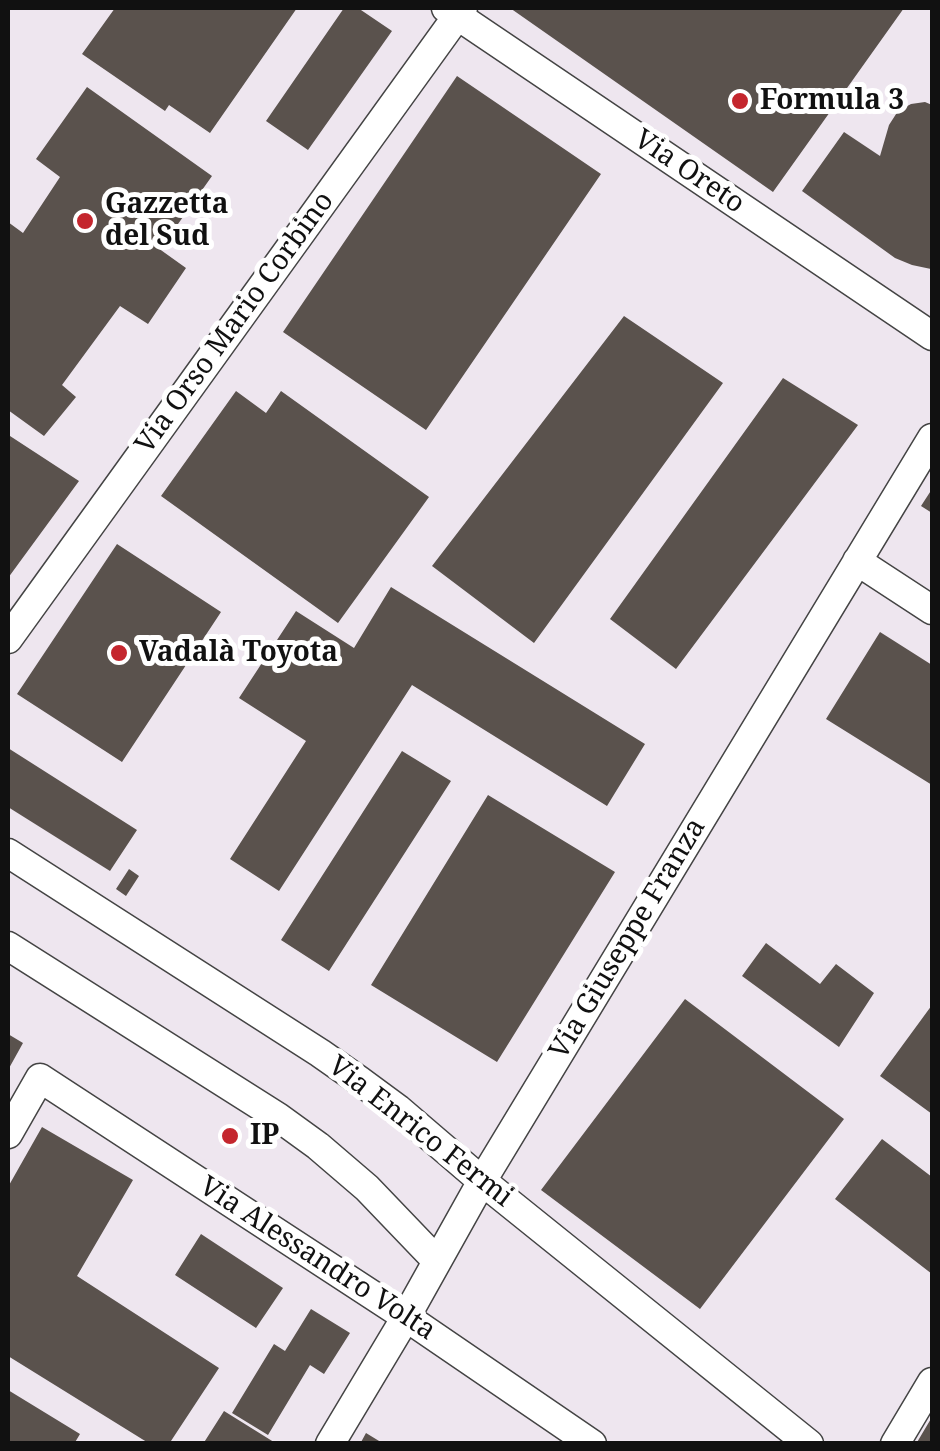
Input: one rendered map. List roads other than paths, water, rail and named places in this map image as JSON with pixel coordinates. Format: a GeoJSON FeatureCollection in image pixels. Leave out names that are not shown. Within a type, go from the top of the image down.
{"type":"FeatureCollection","features":[{"type":"Feature","properties":{"kind":"street","name":"Via Oreto"},"geometry":{"type":"LineString","coordinates":[[456,10],[932,336]]}},
{"type":"Feature","properties":{"kind":"street","name":"Via Orso Mario Corbino"},"geometry":{"type":"LineString","coordinates":[[8,639],[456,10]]}},
{"type":"Feature","properties":{"kind":"street","name":"Via Giuseppe Franza"},"geometry":{"type":"LineString","coordinates":[[330,1444],[482,1180],[932,438]]}},
{"type":"Feature","properties":{"kind":"street"},"geometry":{"type":"LineString","coordinates":[[857,561],[932,610]]}},
{"type":"Feature","properties":{"kind":"street","name":"Via Enrico Fermi"},"geometry":{"type":"LineString","coordinates":[[8,853],[320,1053],[398,1109],[809,1444]]}},
{"type":"Feature","properties":{"kind":"street"},"geometry":{"type":"LineString","coordinates":[[8,946],[318,1146],[367,1188],[437,1261]]}},
{"type":"Feature","properties":{"kind":"street","name":"Via Alessandro Volta"},"geometry":{"type":"LineString","coordinates":[[8,1134],[40,1078],[406,1316],[592,1444]]}},
{"type":"Feature","properties":{"kind":"street"},"geometry":{"type":"LineString","coordinates":[[895,1444],[932,1382]]}},
{"type":"Feature","properties":{"kind":"place","name":"Formula 3"},"geometry":{"type":"Point","coordinates":[740,101]}},
{"type":"Feature","properties":{"kind":"place","name":"Gazzetta del Sud"},"geometry":{"type":"Point","coordinates":[85,221]}},
{"type":"Feature","properties":{"kind":"place","name":"Vadalà Toyota"},"geometry":{"type":"Point","coordinates":[119,653]}},
{"type":"Feature","properties":{"kind":"place","name":"IP"},"geometry":{"type":"Point","coordinates":[230,1136]}}]}
